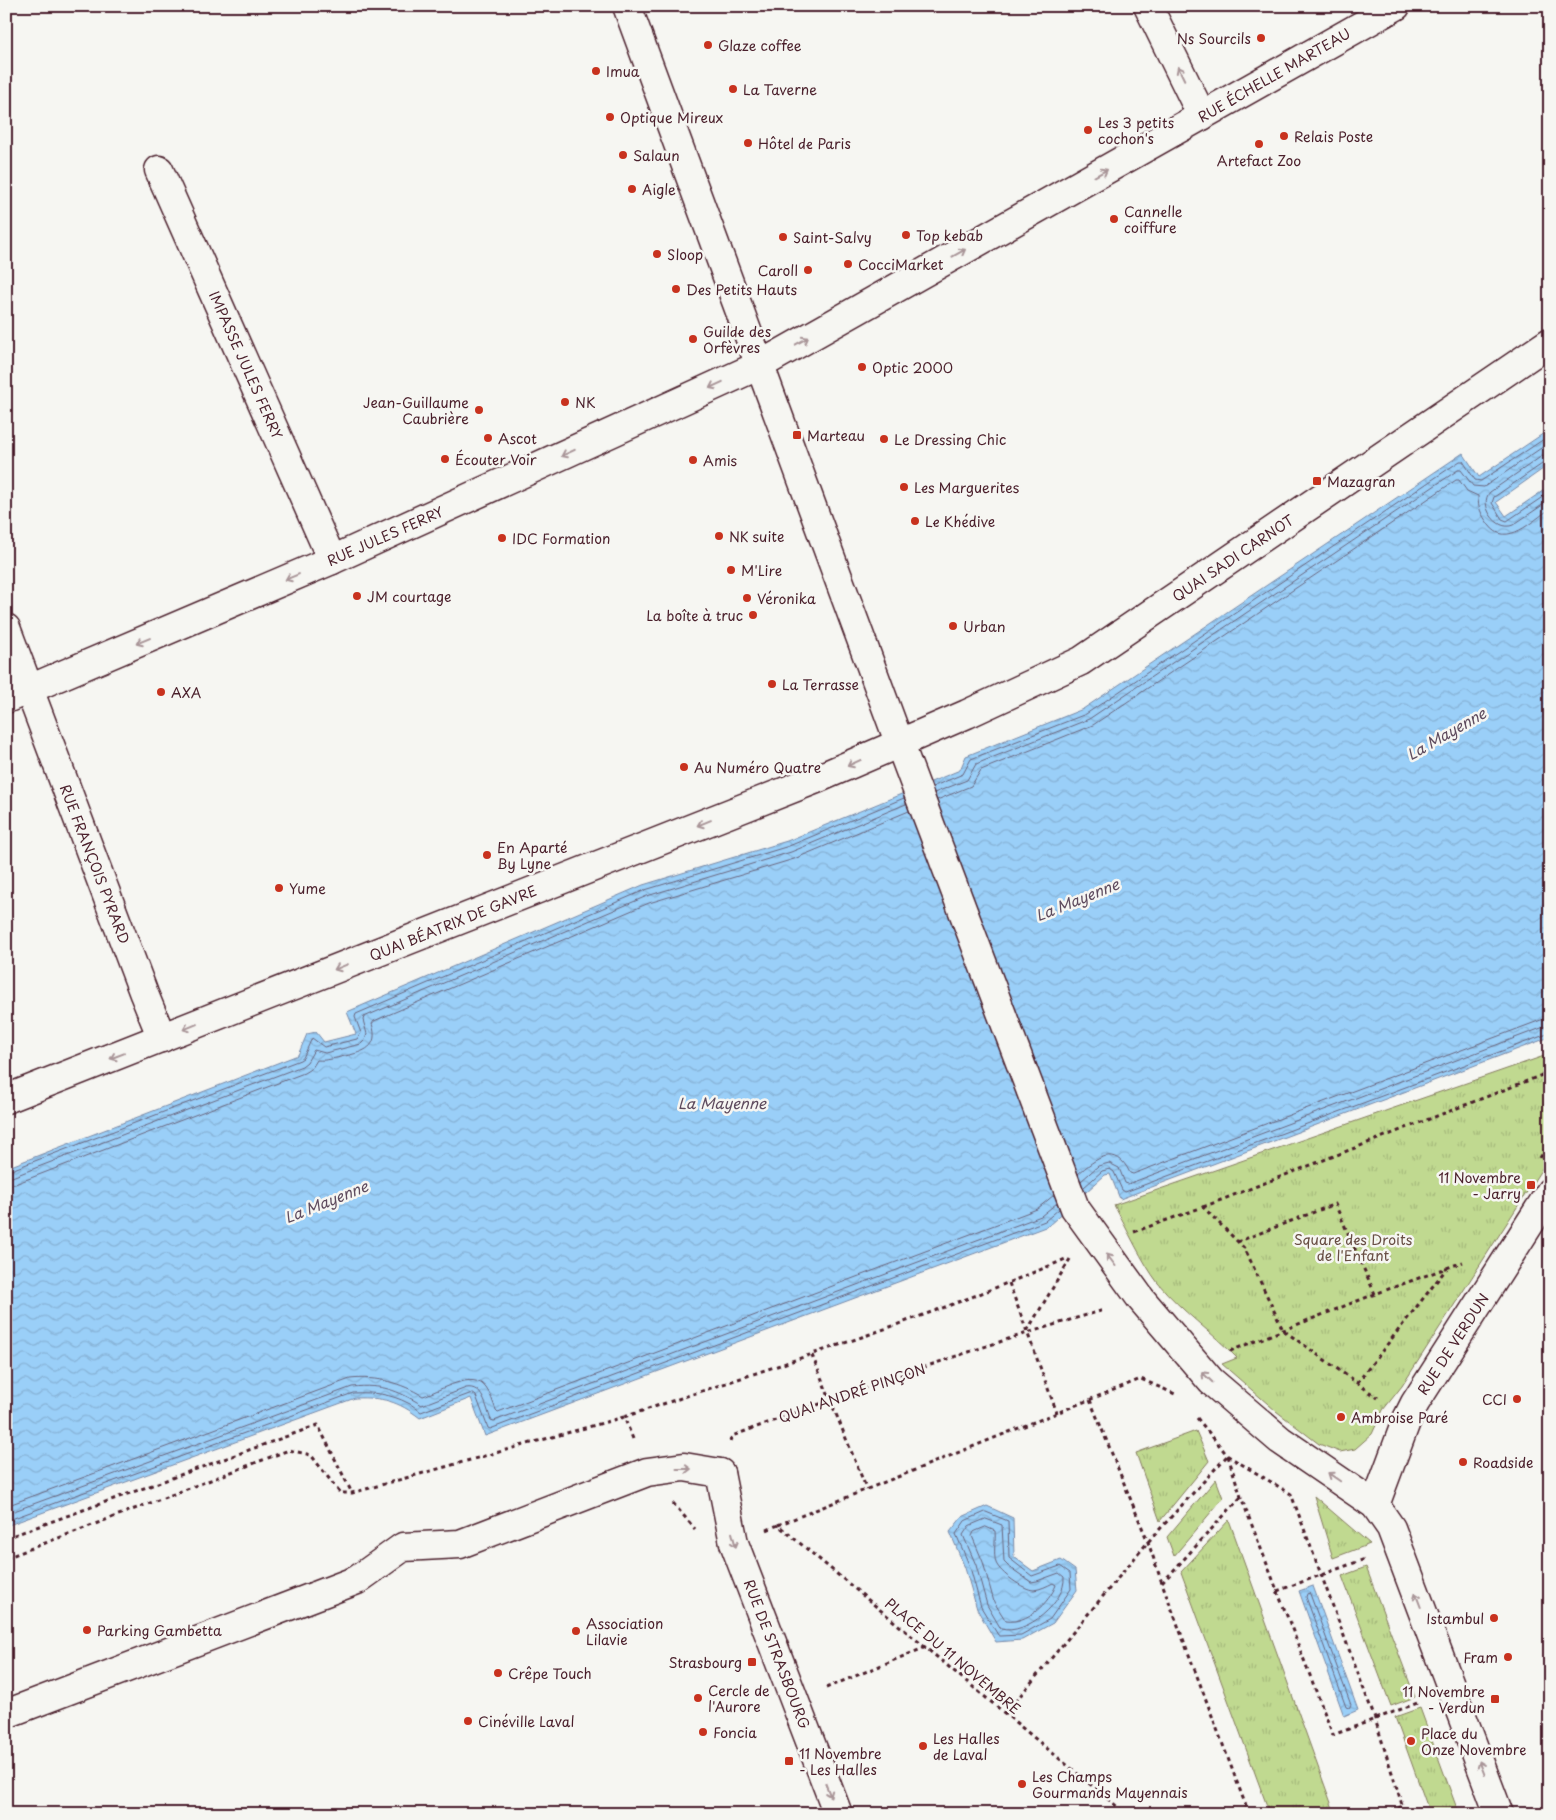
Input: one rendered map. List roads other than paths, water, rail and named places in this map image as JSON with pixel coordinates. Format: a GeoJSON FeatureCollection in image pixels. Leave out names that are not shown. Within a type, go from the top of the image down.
{"type":"FeatureCollection","features":[{"type":"Feature","properties":{"kind":"street"},"geometry":{"type":"LineString","coordinates":[[627,6],[899,742],[1075,1208],[1141,1299],[1211,1381],[1280,1440],[1374,1505],[1392,1528],[1499,1814]]}},
{"type":"Feature","properties":{"kind":"street"},"geometry":{"type":"LineString","coordinates":[[1148,6],[1202,116]]}},
{"type":"Feature","properties":{"kind":"street","name":"RUE ÉCHELLE MARTEAU"},"geometry":{"type":"LineString","coordinates":[[760,365],[1396,6]]}},
{"type":"Feature","properties":{"kind":"street","name":"IMPASSE JULES FERRY"},"geometry":{"type":"LineString","coordinates":[[159,170],[332,560]]}},
{"type":"Feature","properties":{"kind":"street","name":"QUAI SADI CARNOT"},"geometry":{"type":"LineString","coordinates":[[899,742],[967,714],[1081,661],[1550,342]]}},
{"type":"Feature","properties":{"kind":"street","name":"RUE JULES FERRY"},"geometry":{"type":"LineString","coordinates":[[18,694],[332,560],[760,365]]}},
{"type":"Feature","properties":{"kind":"street","name":"RUE FRANÇOIS PYRARD"},"geometry":{"type":"LineString","coordinates":[[6,628],[18,694],[162,1038]]}},
{"type":"Feature","properties":{"kind":"street","name":"QUAI BÉATRIX DE GAVRE"},"geometry":{"type":"LineString","coordinates":[[6,1099],[819,778],[899,742]]}},
{"type":"Feature","properties":{"kind":"street","name":"RUE DE VERDUN"},"geometry":{"type":"LineString","coordinates":[[1374,1505],[1407,1419],[1434,1373],[1550,1192]]}},
{"type":"Feature","properties":{"kind":"street","name":"RUE DE STRASBOURG"},"geometry":{"type":"LineString","coordinates":[[6,1714],[356,1580],[403,1547],[460,1544],[647,1472],[684,1467],[722,1482],[734,1543],[838,1814]]}},
{"type":"Feature","properties":{"kind":"water","name":"La Mayenne"},"geometry":{"type":"Polygon","coordinates":[[[1550,429],[1550,464],[1496,502],[1506,516],[1550,486],[1550,1037],[1120,1199],[1110,1174],[1105,1175],[1048,1226],[485,1436],[471,1398],[420,1418],[389,1401],[373,1398],[355,1398],[6,1526],[6,1168],[298,1055],[307,1034],[316,1032],[324,1042],[356,1034],[347,1012],[643,885],[787,841],[960,770],[966,756],[1083,709],[1463,453],[1479,477],[1550,429]]]}},
{"type":"Feature","properties":{"kind":"water"},"geometry":{"type":"Polygon","coordinates":[[[987,1506],[1013,1518],[1014,1557],[1033,1571],[1061,1560],[1075,1570],[1077,1590],[1053,1623],[1022,1640],[996,1642],[977,1609],[965,1568],[950,1532],[962,1517],[987,1506]]]}},
{"type":"Feature","properties":{"kind":"water"},"geometry":{"type":"Polygon","coordinates":[[[1313,1586],[1358,1710],[1344,1716],[1299,1591],[1313,1586]]]}},
{"type":"Feature","properties":{"kind":"place","name":"Ns Sourcils"},"geometry":{"type":"Point","coordinates":[1261,38]}},
{"type":"Feature","properties":{"kind":"place","name":"Glaze coffee"},"geometry":{"type":"Point","coordinates":[708,45]}},
{"type":"Feature","properties":{"kind":"place","name":"Imua"},"geometry":{"type":"Point","coordinates":[596,71]}},
{"type":"Feature","properties":{"kind":"place","name":"La Taverne"},"geometry":{"type":"Point","coordinates":[733,89]}},
{"type":"Feature","properties":{"kind":"place","name":"Optique Mireux"},"geometry":{"type":"Point","coordinates":[610,117]}},
{"type":"Feature","properties":{"kind":"place","name":"Les 3 petits cochon's"},"geometry":{"type":"Point","coordinates":[1088,130]}},
{"type":"Feature","properties":{"kind":"place","name":"Relais Poste"},"geometry":{"type":"Point","coordinates":[1284,136]}},
{"type":"Feature","properties":{"kind":"place","name":"Hôtel de Paris"},"geometry":{"type":"Point","coordinates":[748,143]}},
{"type":"Feature","properties":{"kind":"place","name":"Artefact Zoo"},"geometry":{"type":"Point","coordinates":[1259,144]}},
{"type":"Feature","properties":{"kind":"place","name":"Salaun"},"geometry":{"type":"Point","coordinates":[623,155]}},
{"type":"Feature","properties":{"kind":"place","name":"Aigle"},"geometry":{"type":"Point","coordinates":[632,189]}},
{"type":"Feature","properties":{"kind":"place","name":"Cannelle coiffure"},"geometry":{"type":"Point","coordinates":[1114,219]}},
{"type":"Feature","properties":{"kind":"place","name":"Top kebab"},"geometry":{"type":"Point","coordinates":[906,235]}},
{"type":"Feature","properties":{"kind":"place","name":"Saint-Salvy"},"geometry":{"type":"Point","coordinates":[783,237]}},
{"type":"Feature","properties":{"kind":"place","name":"Sloop"},"geometry":{"type":"Point","coordinates":[657,254]}},
{"type":"Feature","properties":{"kind":"place","name":"CocciMarket"},"geometry":{"type":"Point","coordinates":[848,264]}},
{"type":"Feature","properties":{"kind":"place","name":"Caroll"},"geometry":{"type":"Point","coordinates":[808,270]}},
{"type":"Feature","properties":{"kind":"place","name":"Des Petits Hauts"},"geometry":{"type":"Point","coordinates":[676,289]}},
{"type":"Feature","properties":{"kind":"place","name":"Guilde des Orfèvres"},"geometry":{"type":"Point","coordinates":[693,339]}},
{"type":"Feature","properties":{"kind":"place","name":"Optic 2000"},"geometry":{"type":"Point","coordinates":[862,367]}},
{"type":"Feature","properties":{"kind":"place","name":"NK"},"geometry":{"type":"Point","coordinates":[565,402]}},
{"type":"Feature","properties":{"kind":"place","name":"Jean-Guillaume Caubrière"},"geometry":{"type":"Point","coordinates":[479,410]}},
{"type":"Feature","properties":{"kind":"place","name":"Marteau"},"geometry":{"type":"Point","coordinates":[797,435]}},
{"type":"Feature","properties":{"kind":"place","name":"Ascot"},"geometry":{"type":"Point","coordinates":[488,438]}},
{"type":"Feature","properties":{"kind":"place","name":"Le Dressing Chic"},"geometry":{"type":"Point","coordinates":[884,439]}},
{"type":"Feature","properties":{"kind":"place","name":"Écouter Voir"},"geometry":{"type":"Point","coordinates":[445,459]}},
{"type":"Feature","properties":{"kind":"place","name":"Amis"},"geometry":{"type":"Point","coordinates":[693,460]}},
{"type":"Feature","properties":{"kind":"place","name":"Mazagran"},"geometry":{"type":"Point","coordinates":[1317,481]}},
{"type":"Feature","properties":{"kind":"place","name":"Les Marguerites"},"geometry":{"type":"Point","coordinates":[904,487]}},
{"type":"Feature","properties":{"kind":"place","name":"Le Khédive"},"geometry":{"type":"Point","coordinates":[915,521]}},
{"type":"Feature","properties":{"kind":"place","name":"NK suite"},"geometry":{"type":"Point","coordinates":[719,536]}},
{"type":"Feature","properties":{"kind":"place","name":"IDC Formation"},"geometry":{"type":"Point","coordinates":[502,538]}},
{"type":"Feature","properties":{"kind":"place","name":"M'Lire"},"geometry":{"type":"Point","coordinates":[731,570]}},
{"type":"Feature","properties":{"kind":"place","name":"JM courtage"},"geometry":{"type":"Point","coordinates":[357,596]}},
{"type":"Feature","properties":{"kind":"place","name":"Véronika"},"geometry":{"type":"Point","coordinates":[747,598]}},
{"type":"Feature","properties":{"kind":"place","name":"La boîte à truc"},"geometry":{"type":"Point","coordinates":[753,615]}},
{"type":"Feature","properties":{"kind":"place","name":"Urban"},"geometry":{"type":"Point","coordinates":[953,626]}},
{"type":"Feature","properties":{"kind":"place","name":"La Terrasse"},"geometry":{"type":"Point","coordinates":[772,684]}},
{"type":"Feature","properties":{"kind":"place","name":"AXA"},"geometry":{"type":"Point","coordinates":[161,692]}},
{"type":"Feature","properties":{"kind":"place","name":"Au Numéro Quatre"},"geometry":{"type":"Point","coordinates":[684,767]}},
{"type":"Feature","properties":{"kind":"place","name":"En Aparté By Lyne"},"geometry":{"type":"Point","coordinates":[487,855]}},
{"type":"Feature","properties":{"kind":"place","name":"Yume"},"geometry":{"type":"Point","coordinates":[279,888]}},
{"type":"Feature","properties":{"kind":"place","name":"11 Novembre - Jarry"},"geometry":{"type":"Point","coordinates":[1531,1185]}},
{"type":"Feature","properties":{"kind":"place","name":"CCI"},"geometry":{"type":"Point","coordinates":[1517,1399]}},
{"type":"Feature","properties":{"kind":"place","name":"Ambroise Paré"},"geometry":{"type":"Point","coordinates":[1341,1417]}},
{"type":"Feature","properties":{"kind":"place","name":"Roadside"},"geometry":{"type":"Point","coordinates":[1463,1462]}},
{"type":"Feature","properties":{"kind":"place","name":"Istambul"},"geometry":{"type":"Point","coordinates":[1494,1618]}},
{"type":"Feature","properties":{"kind":"place","name":"Parking Gambetta"},"geometry":{"type":"Point","coordinates":[87,1630]}},
{"type":"Feature","properties":{"kind":"place","name":"Association Lilavie"},"geometry":{"type":"Point","coordinates":[576,1631]}},
{"type":"Feature","properties":{"kind":"place","name":"Fram"},"geometry":{"type":"Point","coordinates":[1508,1657]}},
{"type":"Feature","properties":{"kind":"place","name":"Strasbourg"},"geometry":{"type":"Point","coordinates":[752,1662]}},
{"type":"Feature","properties":{"kind":"place","name":"Crêpe Touch"},"geometry":{"type":"Point","coordinates":[498,1673]}},
{"type":"Feature","properties":{"kind":"place","name":"Cercle de l'Aurore"},"geometry":{"type":"Point","coordinates":[698,1698]}},
{"type":"Feature","properties":{"kind":"place","name":"11 Novembre - Verdun"},"geometry":{"type":"Point","coordinates":[1495,1699]}},
{"type":"Feature","properties":{"kind":"place","name":"Cinéville Laval"},"geometry":{"type":"Point","coordinates":[468,1721]}},
{"type":"Feature","properties":{"kind":"place","name":"Foncia"},"geometry":{"type":"Point","coordinates":[703,1732]}},
{"type":"Feature","properties":{"kind":"place","name":"Place du Onze Novembre"},"geometry":{"type":"Point","coordinates":[1411,1741]}},
{"type":"Feature","properties":{"kind":"place","name":"Les Halles de Laval"},"geometry":{"type":"Point","coordinates":[923,1746]}},
{"type":"Feature","properties":{"kind":"place","name":"11 Novembre - Les Halles"},"geometry":{"type":"Point","coordinates":[789,1761]}},
{"type":"Feature","properties":{"kind":"place","name":"Les Champs Gourmands Mayennais"},"geometry":{"type":"Point","coordinates":[1022,1784]}},
{"type":"Feature","properties":{"kind":"park label","name":"Square des Droits de l'Enfant"},"geometry":{"type":"Point","coordinates":[1353,1248]}}]}
